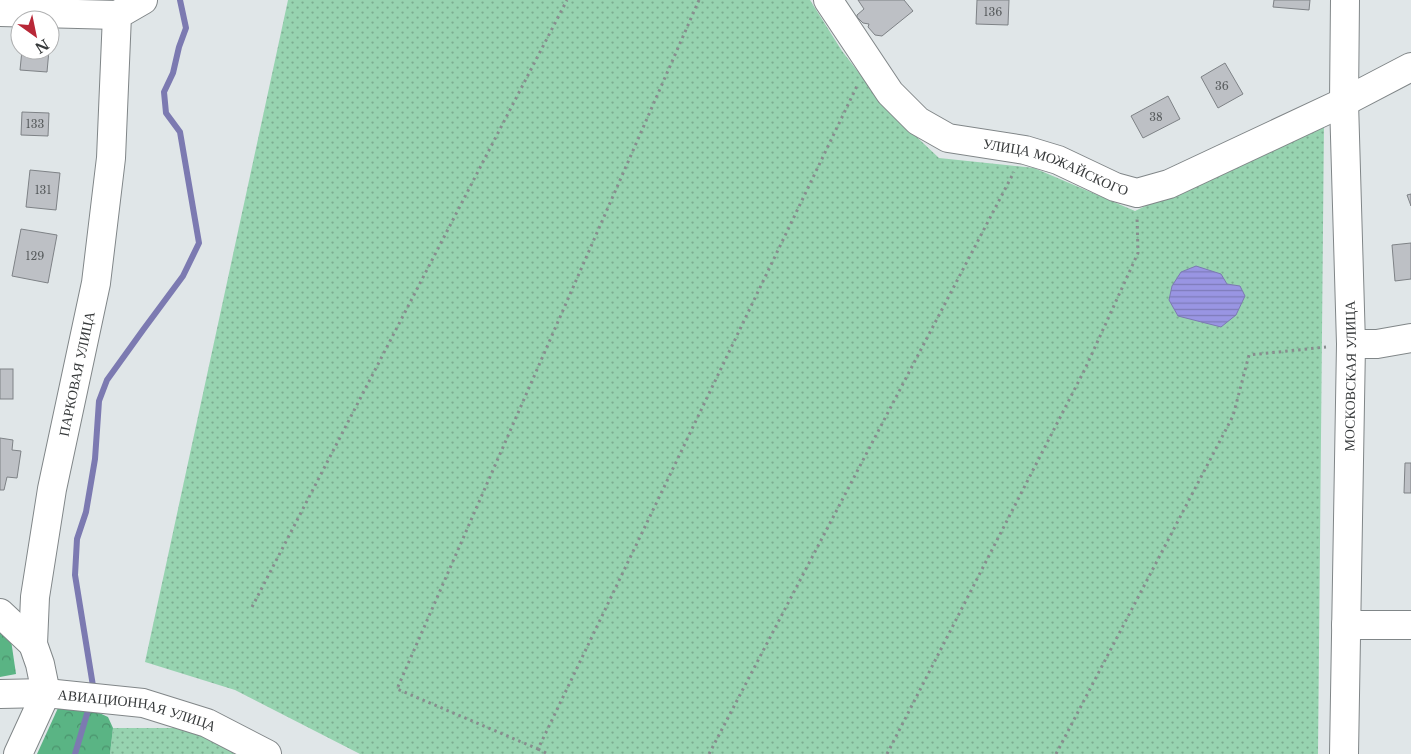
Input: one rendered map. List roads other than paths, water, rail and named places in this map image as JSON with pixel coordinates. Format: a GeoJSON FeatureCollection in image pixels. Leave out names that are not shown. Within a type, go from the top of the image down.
{"type":"FeatureCollection","features":[{"type":"Feature","properties":{"kind":"street"},"geometry":{"type":"LineString","coordinates":[[0,12],[117,15],[143,0]]}},
{"type":"Feature","properties":{"kind":"street","name":"УЛИЦА МОЖАЙСКОГО"},"geometry":{"type":"LineString","coordinates":[[828,0],[890,93],[918,122],[948,138],[1025,150],[1058,160],[1115,187],[1137,193],[1169,184],[1344,102],[1411,67]]}},
{"type":"Feature","properties":{"kind":"street","name":"МОСКОВСКАЯ УЛИЦА"},"geometry":{"type":"LineString","coordinates":[[1344,754],[1350,344],[1344,102],[1345,0]]}},
{"type":"Feature","properties":{"kind":"street","name":"ПАРКОВАЯ УЛИЦА"},"geometry":{"type":"LineString","coordinates":[[46,693],[40,664],[33,644],[35,597],[52,489],[96,283],[111,158],[117,15]]}},
{"type":"Feature","properties":{"kind":"street"},"geometry":{"type":"LineString","coordinates":[[1350,344],[1377,344],[1411,338]]}},
{"type":"Feature","properties":{"kind":"street"},"geometry":{"type":"LineString","coordinates":[[0,613],[33,644]]}},
{"type":"Feature","properties":{"kind":"street"},"geometry":{"type":"LineString","coordinates":[[1346,624],[1411,625]]}},
{"type":"Feature","properties":{"kind":"street"},"geometry":{"type":"LineString","coordinates":[[18,754],[46,693]]}},
{"type":"Feature","properties":{"kind":"street","name":"АВИАЦИОННАЯ УЛИЦА"},"geometry":{"type":"LineString","coordinates":[[0,694],[46,693],[143,703],[207,723],[267,754]]}},
{"type":"Feature","properties":{"kind":"waterway"},"geometry":{"type":"LineString","coordinates":[[93,686],[75,575],[77,539],[86,512],[95,459],[99,401],[107,380],[183,276],[199,243],[180,132],[166,113],[164,92],[173,73],[186,28],[180,0]]}},
{"type":"Feature","properties":{"kind":"waterway"},"geometry":{"type":"LineString","coordinates":[[75,754],[89,707]]}}]}
